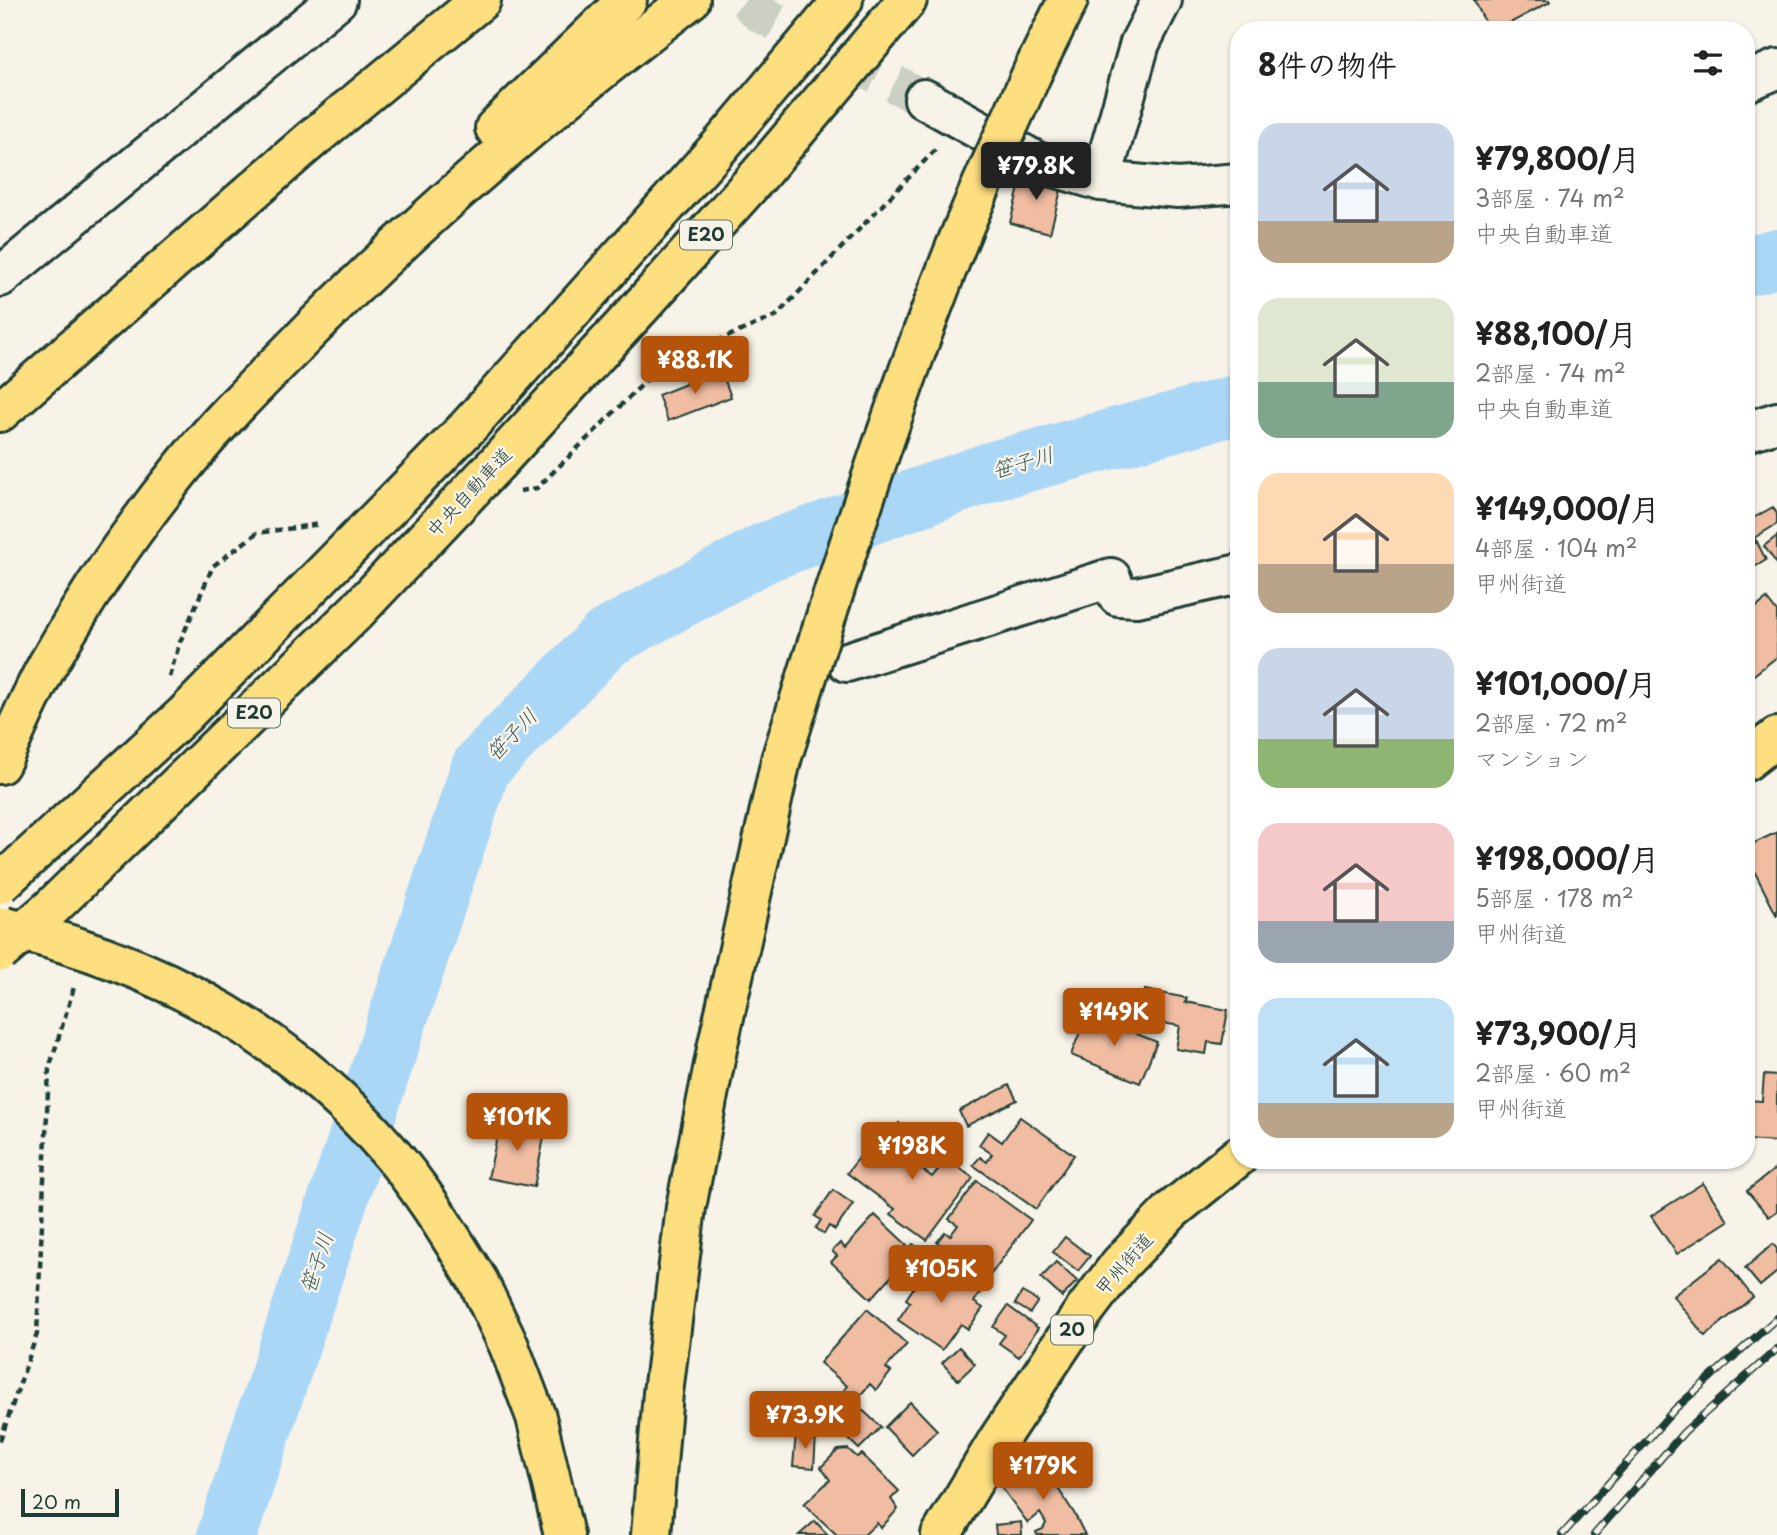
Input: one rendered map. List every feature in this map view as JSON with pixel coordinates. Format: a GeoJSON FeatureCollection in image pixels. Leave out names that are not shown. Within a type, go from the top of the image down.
{"type":"FeatureCollection","features":[{"type":"Feature","properties":{"kind":"highway"},"geometry":{"type":"LineString","coordinates":[[0,412],[312,139],[481,0]]}},
{"type":"Feature","properties":{"kind":"highway"},"geometry":{"type":"LineString","coordinates":[[0,764],[47,665],[110,566],[185,463],[249,383],[410,209],[627,0]]}},
{"type":"Feature","properties":{"kind":"highway"},"geometry":{"type":"LineString","coordinates":[[185,463],[332,307],[426,219],[539,120],[690,0]]}},
{"type":"Feature","properties":{"kind":"highway","name":"E20"},"geometry":{"type":"LineString","coordinates":[[0,884],[184,715],[466,429],[712,156],[843,0]]}},
{"type":"Feature","properties":{"kind":"highway","name":"中央自動車道"},"geometry":{"type":"LineString","coordinates":[[0,952],[59,900],[336,632],[503,478],[646,301],[759,175],[907,0]]}},
{"type":"Feature","properties":{"kind":"highway"},"geometry":{"type":"LineString","coordinates":[[652,1535],[663,1393],[686,1207],[718,1044],[781,760],[838,576],[897,404],[955,248],[1068,0]]}},
{"type":"Feature","properties":{"kind":"highway"},"geometry":{"type":"LineString","coordinates":[[1755,754],[1777,737]]}},
{"type":"Feature","properties":{"kind":"highway"},"geometry":{"type":"LineString","coordinates":[[0,925],[61,940],[133,966],[202,1000],[271,1044],[333,1092],[389,1150],[436,1213],[478,1281],[509,1346],[536,1417],[564,1535]]}},
{"type":"Feature","properties":{"kind":"highway","name":"甲州街道"},"geometry":{"type":"LineString","coordinates":[[942,1535],[998,1440],[1082,1314],[1120,1264],[1172,1210],[1230,1163]]}},
{"type":"Feature","properties":{"kind":"street"},"geometry":{"type":"LineString","coordinates":[[0,277],[337,0]]}},
{"type":"Feature","properties":{"kind":"street"},"geometry":{"type":"LineString","coordinates":[[1101,181],[1140,43],[1162,0]]}},
{"type":"Feature","properties":{"kind":"street"},"geometry":{"type":"LineString","coordinates":[[1755,78],[1777,69]]}},
{"type":"Feature","properties":{"kind":"street"},"geometry":{"type":"LineString","coordinates":[[924,99],[1037,162],[1101,181],[1178,188],[1230,184]]}},
{"type":"Feature","properties":{"kind":"street"},"geometry":{"type":"LineString","coordinates":[[1755,429],[1777,422]]}},
{"type":"Feature","properties":{"kind":"street"},"geometry":{"type":"LineString","coordinates":[[847,662],[1111,578],[1118,596],[1136,597],[1230,576]]}},
{"type":"Feature","properties":{"kind":"path"},"geometry":{"type":"LineString","coordinates":[[503,478],[537,488],[663,364],[776,316],[964,121]]}},
{"type":"Feature","properties":{"kind":"path"},"geometry":{"type":"LineString","coordinates":[[168,682],[180,642],[213,566],[257,533],[324,523]]}},
{"type":"Feature","properties":{"kind":"path"},"geometry":{"type":"LineString","coordinates":[[0,1441],[37,1334],[49,1069],[78,976]]}},
{"type":"Feature","properties":{"kind":"building"},"geometry":{"type":"Polygon","coordinates":[[[1474,0],[1550,2],[1514,21],[1484,21],[1474,0]]]}},
{"type":"Feature","properties":{"kind":"building"},"geometry":{"type":"Polygon","coordinates":[[[1023,172],[1063,182],[1050,233],[1010,223],[1023,172]]]}},
{"type":"Feature","properties":{"kind":"building"},"geometry":{"type":"Polygon","coordinates":[[[721,370],[731,397],[668,421],[658,395],[721,370]]]}},
{"type":"Feature","properties":{"kind":"building"},"geometry":{"type":"Polygon","coordinates":[[[1773,507],[1777,514],[1777,524],[1755,537],[1755,517],[1773,507]]]}},
{"type":"Feature","properties":{"kind":"building"},"geometry":{"type":"Polygon","coordinates":[[[1777,536],[1777,564],[1764,546],[1777,536]]]}},
{"type":"Feature","properties":{"kind":"building"},"geometry":{"type":"Polygon","coordinates":[[[1757,542],[1766,560],[1755,566],[1757,542]]]}},
{"type":"Feature","properties":{"kind":"building"},"geometry":{"type":"Polygon","coordinates":[[[1767,599],[1777,612],[1777,657],[1755,674],[1755,608],[1767,599]]]}},
{"type":"Feature","properties":{"kind":"building"},"geometry":{"type":"Polygon","coordinates":[[[1777,832],[1777,916],[1755,873],[1755,843],[1777,832]]]}},
{"type":"Feature","properties":{"kind":"building"},"geometry":{"type":"Polygon","coordinates":[[[1145,990],[1187,998],[1185,1002],[1228,1010],[1222,1044],[1208,1042],[1206,1054],[1176,1049],[1180,1026],[1140,1019],[1145,990]]]}},
{"type":"Feature","properties":{"kind":"building"},"geometry":{"type":"Polygon","coordinates":[[[1087,1014],[1157,1042],[1140,1083],[1071,1055],[1087,1014]]]}},
{"type":"Feature","properties":{"kind":"building"},"geometry":{"type":"Polygon","coordinates":[[[1764,1075],[1777,1076],[1777,1142],[1755,1141],[1755,1101],[1762,1101],[1764,1075]]]}},
{"type":"Feature","properties":{"kind":"building"},"geometry":{"type":"Polygon","coordinates":[[[1009,1085],[1017,1100],[966,1126],[959,1111],[1009,1085]]]}},
{"type":"Feature","properties":{"kind":"building"},"geometry":{"type":"Polygon","coordinates":[[[1020,1117],[1074,1155],[1036,1209],[973,1165],[980,1157],[987,1162],[992,1154],[979,1145],[988,1132],[1002,1142],[1020,1117]]]}},
{"type":"Feature","properties":{"kind":"building"},"geometry":{"type":"Polygon","coordinates":[[[501,1119],[546,1128],[534,1187],[488,1178],[501,1119]]]}},
{"type":"Feature","properties":{"kind":"building"},"geometry":{"type":"Polygon","coordinates":[[[899,1123],[973,1178],[927,1240],[891,1214],[895,1209],[847,1173],[871,1142],[891,1156],[896,1150],[932,1177],[938,1170],[890,1135],[899,1123]]]}},
{"type":"Feature","properties":{"kind":"building"},"geometry":{"type":"Polygon","coordinates":[[[1775,1169],[1777,1211],[1769,1217],[1747,1191],[1775,1169]]]}},
{"type":"Feature","properties":{"kind":"building"},"geometry":{"type":"Polygon","coordinates":[[[977,1181],[1031,1220],[991,1274],[957,1249],[953,1254],[937,1242],[945,1232],[950,1236],[958,1225],[949,1219],[977,1181]]]}},
{"type":"Feature","properties":{"kind":"building"},"geometry":{"type":"Polygon","coordinates":[[[1703,1183],[1728,1221],[1677,1254],[1651,1216],[1703,1183]]]}},
{"type":"Feature","properties":{"kind":"building"},"geometry":{"type":"Polygon","coordinates":[[[833,1190],[853,1204],[835,1230],[829,1226],[824,1234],[816,1228],[821,1220],[815,1216],[833,1190]]]}},
{"type":"Feature","properties":{"kind":"building"},"geometry":{"type":"Polygon","coordinates":[[[875,1215],[907,1245],[900,1252],[907,1259],[871,1299],[831,1262],[837,1256],[832,1251],[840,1243],[845,1248],[875,1215]]]}},
{"type":"Feature","properties":{"kind":"building"},"geometry":{"type":"Polygon","coordinates":[[[1065,1237],[1090,1256],[1078,1271],[1053,1252],[1065,1237]]]}},
{"type":"Feature","properties":{"kind":"building"},"geometry":{"type":"Polygon","coordinates":[[[913,1244],[924,1252],[918,1261],[906,1252],[913,1244]]]}},
{"type":"Feature","properties":{"kind":"building"},"geometry":{"type":"Polygon","coordinates":[[[1773,1244],[1777,1249],[1777,1272],[1760,1286],[1745,1268],[1773,1244]]]}},
{"type":"Feature","properties":{"kind":"building"},"geometry":{"type":"Polygon","coordinates":[[[1722,1258],[1753,1297],[1705,1336],[1673,1296],[1722,1258]]]}},
{"type":"Feature","properties":{"kind":"building"},"geometry":{"type":"Polygon","coordinates":[[[933,1259],[981,1291],[974,1302],[983,1308],[968,1329],[961,1324],[942,1350],[898,1320],[910,1302],[906,1299],[933,1259]]]}},
{"type":"Feature","properties":{"kind":"building"},"geometry":{"type":"Polygon","coordinates":[[[1056,1262],[1077,1281],[1062,1297],[1041,1278],[1056,1262]]]}},
{"type":"Feature","properties":{"kind":"building"},"geometry":{"type":"Polygon","coordinates":[[[1022,1292],[1038,1301],[1030,1313],[1015,1304],[1022,1292]]]}},
{"type":"Feature","properties":{"kind":"building"},"geometry":{"type":"Polygon","coordinates":[[[1008,1306],[1038,1328],[1019,1357],[999,1343],[1005,1335],[993,1327],[1008,1306]]]}},
{"type":"Feature","properties":{"kind":"building"},"geometry":{"type":"Polygon","coordinates":[[[867,1309],[907,1344],[886,1368],[891,1372],[876,1390],[870,1384],[856,1400],[844,1390],[847,1386],[820,1363],[867,1309]]]}},
{"type":"Feature","properties":{"kind":"building"},"geometry":{"type":"Polygon","coordinates":[[[959,1347],[975,1364],[958,1380],[942,1363],[959,1347]]]}},
{"type":"Feature","properties":{"kind":"building"},"geometry":{"type":"Polygon","coordinates":[[[849,1397],[850,1414],[840,1425],[794,1429],[792,1401],[849,1397]]]}},
{"type":"Feature","properties":{"kind":"building"},"geometry":{"type":"Polygon","coordinates":[[[910,1402],[937,1430],[912,1455],[885,1427],[910,1402]]]}},
{"type":"Feature","properties":{"kind":"building"},"geometry":{"type":"Polygon","coordinates":[[[858,1406],[881,1427],[859,1449],[837,1428],[858,1406]]]}},
{"type":"Feature","properties":{"kind":"building"},"geometry":{"type":"Polygon","coordinates":[[[796,1433],[816,1435],[814,1468],[793,1466],[796,1433]]]}},
{"type":"Feature","properties":{"kind":"building"},"geometry":{"type":"Polygon","coordinates":[[[848,1449],[857,1457],[862,1454],[899,1491],[891,1499],[898,1509],[881,1528],[877,1523],[864,1535],[837,1535],[804,1504],[830,1480],[821,1467],[838,1450],[848,1449]]]}},
{"type":"Feature","properties":{"kind":"building"},"geometry":{"type":"Polygon","coordinates":[[[1040,1461],[1085,1535],[1037,1535],[1036,1532],[1043,1529],[1046,1523],[1040,1513],[1028,1523],[1002,1488],[1040,1461]]]}},
{"type":"Feature","properties":{"kind":"building"},"geometry":{"type":"Polygon","coordinates":[[[815,1521],[828,1535],[799,1535],[815,1521]]]}},
{"type":"Feature","properties":{"kind":"building"},"geometry":{"type":"Polygon","coordinates":[[[1021,1522],[1022,1535],[996,1535],[995,1525],[1021,1522]]]}},
{"type":"Feature","properties":{"kind":"waterway","name":"笹子川"},"geometry":{"type":"LineString","coordinates":[[1755,264],[1777,258]]}},
{"type":"Feature","properties":{"kind":"waterway","name":"笹子川"},"geometry":{"type":"LineString","coordinates":[[227,1535],[481,767],[607,638],[766,552],[990,472],[1230,406]]}},
{"type":"Feature","properties":{"kind":"tunnel"},"geometry":{"type":"LineString","coordinates":[[746,0],[759,13],[924,99]]}},
{"type":"Feature","properties":{"kind":"railway"},"geometry":{"type":"LineString","coordinates":[[1562,1535],[1675,1409],[1777,1318]]}},
{"type":"Feature","properties":{"kind":"railway"},"geometry":{"type":"LineString","coordinates":[[1594,1535],[1684,1432],[1777,1349]]}}]}
